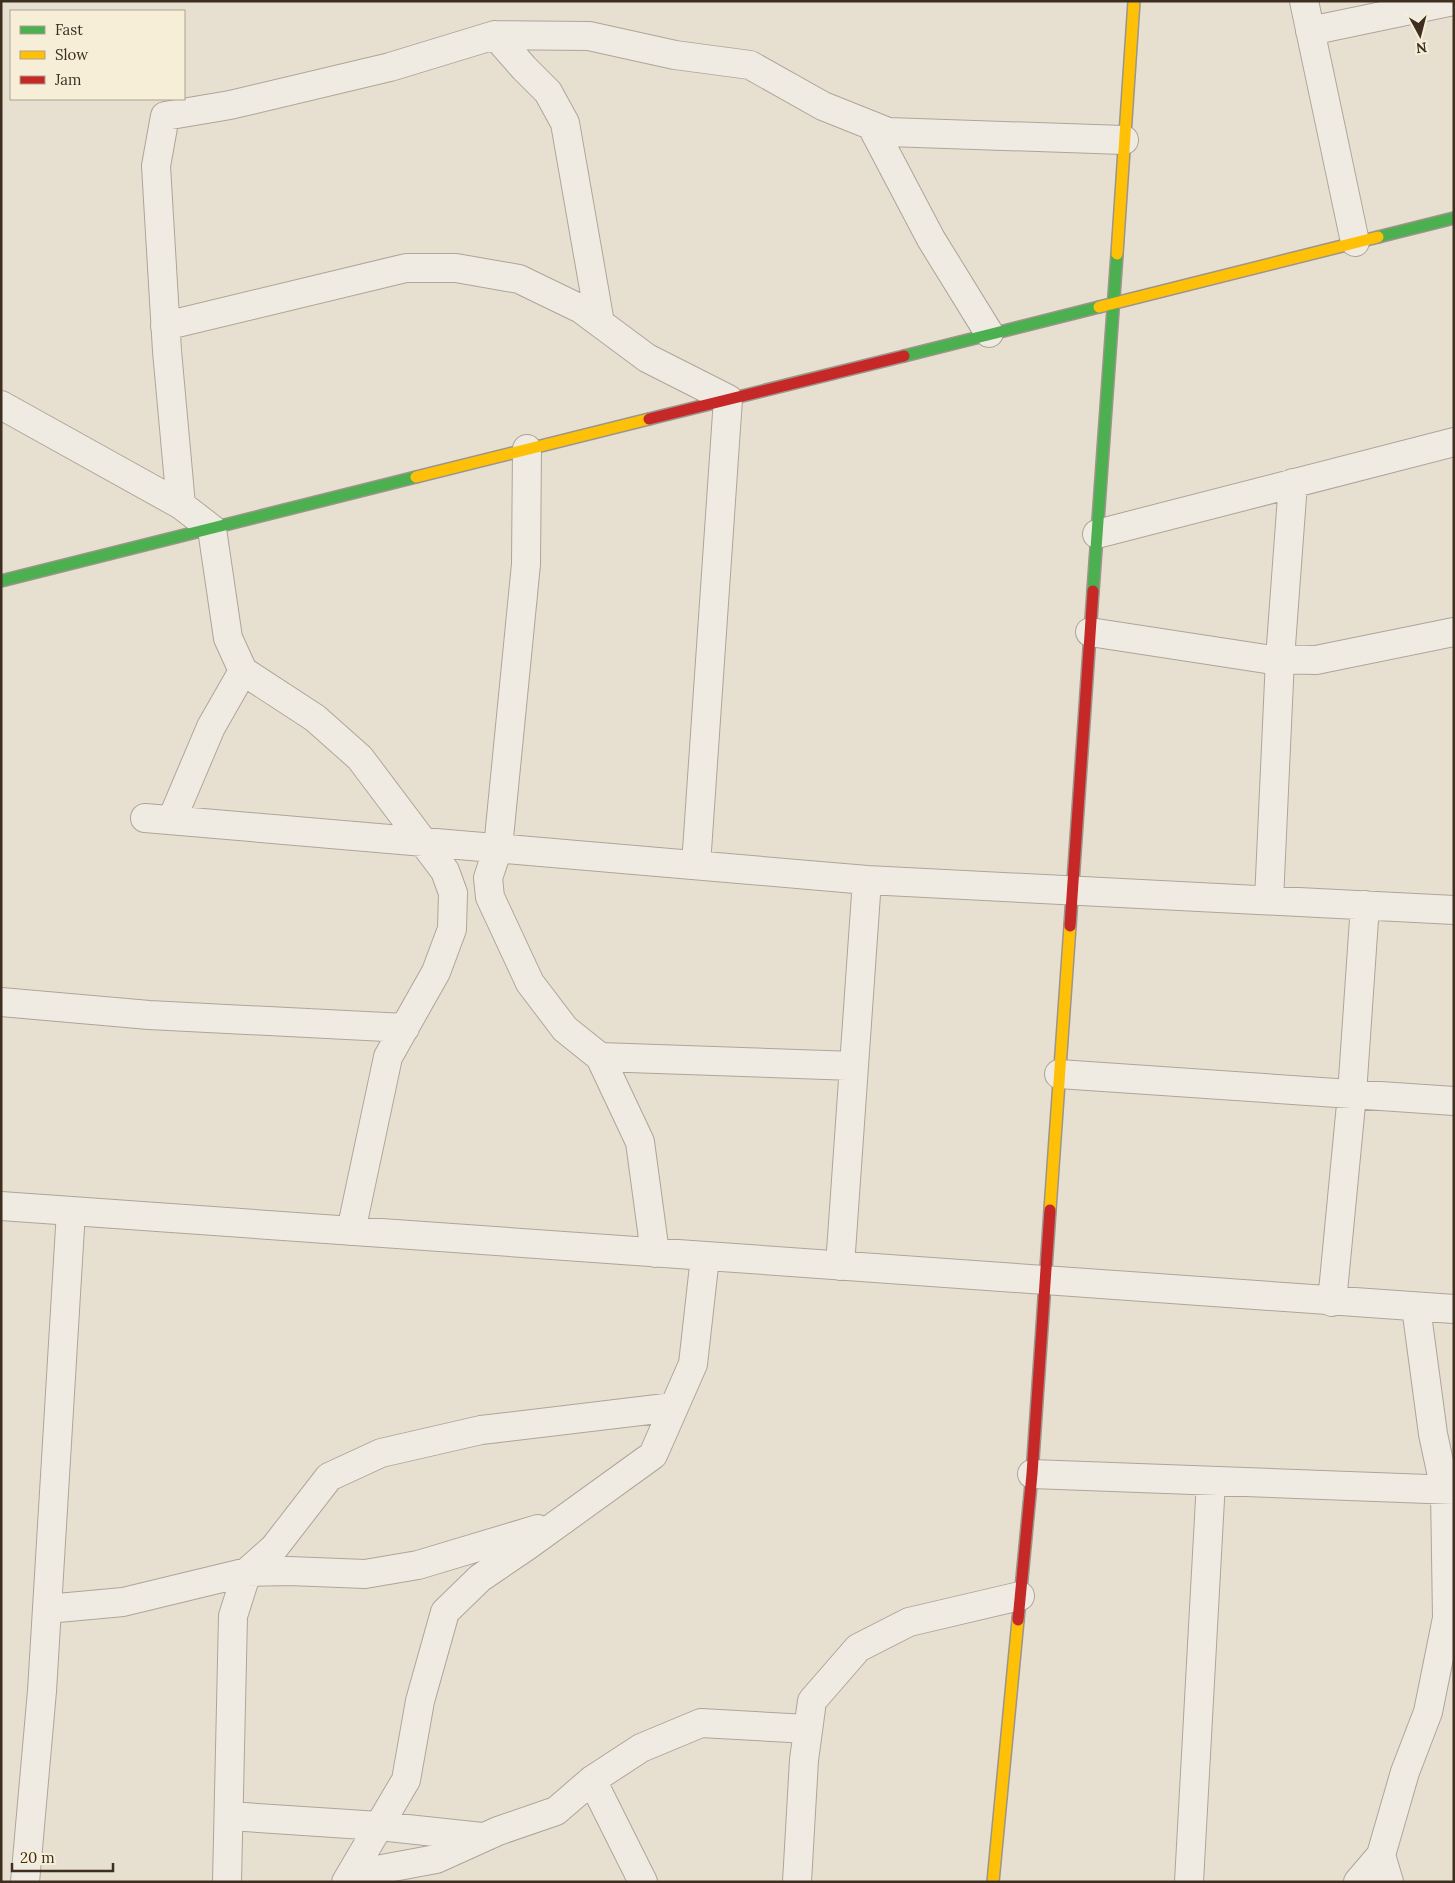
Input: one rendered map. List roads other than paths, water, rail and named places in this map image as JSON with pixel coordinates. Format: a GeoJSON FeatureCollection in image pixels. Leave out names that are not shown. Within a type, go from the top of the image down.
{"type":"FeatureCollection","features":[{"type":"Feature","properties":{"kind":"street"},"geometry":{"type":"LineString","coordinates":[[993,1882],[1032,1474],[1134,1]]}},
{"type":"Feature","properties":{"kind":"street"},"geometry":{"type":"LineString","coordinates":[[1304,1],[1354,242]]}},
{"type":"Feature","properties":{"kind":"street"},"geometry":{"type":"LineString","coordinates":[[1310,31],[1454,1]]}},
{"type":"Feature","properties":{"kind":"street"},"geometry":{"type":"LineString","coordinates":[[181,505],[166,326],[156,166],[165,116],[230,105],[390,67],[495,35],[589,36],[675,55],[750,65],[823,106],[888,132],[1124,140]]}},
{"type":"Feature","properties":{"kind":"street"},"geometry":{"type":"LineString","coordinates":[[495,35],[548,92],[565,122],[600,323]]}},
{"type":"Feature","properties":{"kind":"street"},"geometry":{"type":"LineString","coordinates":[[871,125],[931,239],[989,333]]}},
{"type":"Feature","properties":{"kind":"street"},"geometry":{"type":"LineString","coordinates":[[1,581],[1454,218]]}},
{"type":"Feature","properties":{"kind":"street"},"geometry":{"type":"LineString","coordinates":[[166,326],[406,268],[456,268],[519,279],[581,309],[646,358],[728,399]]}},
{"type":"Feature","properties":{"kind":"street"},"geometry":{"type":"LineString","coordinates":[[696,865],[728,399]]}},
{"type":"Feature","properties":{"kind":"street"},"geometry":{"type":"LineString","coordinates":[[1,405],[181,505],[212,529],[228,638],[243,671],[315,718],[360,758],[445,871],[453,893],[452,929],[436,972],[388,1057],[351,1231]]}},
{"type":"Feature","properties":{"kind":"street"},"geometry":{"type":"LineString","coordinates":[[1097,534],[1454,442]]}},
{"type":"Feature","properties":{"kind":"street"},"geometry":{"type":"LineString","coordinates":[[527,449],[526,564],[498,848],[488,878],[490,897],[530,983],[565,1029],[600,1057],[640,1142],[655,1253]]}},
{"type":"Feature","properties":{"kind":"street"},"geometry":{"type":"LineString","coordinates":[[1269,900],[1280,659],[1293,483]]}},
{"type":"Feature","properties":{"kind":"street"},"geometry":{"type":"LineString","coordinates":[[1090,632],[1280,659],[1316,660],[1454,632]]}},
{"type":"Feature","properties":{"kind":"street"},"geometry":{"type":"LineString","coordinates":[[172,820],[211,726],[243,671]]}},
{"type":"Feature","properties":{"kind":"street"},"geometry":{"type":"LineString","coordinates":[[145,818],[867,880],[1454,910]]}},
{"type":"Feature","properties":{"kind":"street"},"geometry":{"type":"LineString","coordinates":[[840,1266],[867,880]]}},
{"type":"Feature","properties":{"kind":"street"},"geometry":{"type":"LineString","coordinates":[[453,893],[490,897]]}},
{"type":"Feature","properties":{"kind":"street"},"geometry":{"type":"LineString","coordinates":[[1332,1302],[1352,1094],[1365,905]]}},
{"type":"Feature","properties":{"kind":"street"},"geometry":{"type":"LineString","coordinates":[[1,1002],[149,1016],[405,1028]]}},
{"type":"Feature","properties":{"kind":"street"},"geometry":{"type":"LineString","coordinates":[[600,1057],[854,1066]]}},
{"type":"Feature","properties":{"kind":"street"},"geometry":{"type":"LineString","coordinates":[[1059,1074],[1454,1101]]}},
{"type":"Feature","properties":{"kind":"street"},"geometry":{"type":"LineString","coordinates":[[1,1206],[1332,1302],[1454,1309]]}},
{"type":"Feature","properties":{"kind":"street"},"geometry":{"type":"LineString","coordinates":[[25,1882],[47,1609],[71,1211]]}},
{"type":"Feature","properties":{"kind":"street"},"geometry":{"type":"LineString","coordinates":[[347,1882],[406,1780],[420,1701],[446,1612],[480,1578],[653,1455],[693,1364],[705,1257]]}},
{"type":"Feature","properties":{"kind":"street"},"geometry":{"type":"LineString","coordinates":[[1358,1882],[1381,1855],[1406,1772],[1428,1712],[1447,1618],[1449,1490],[1433,1434],[1416,1307]]}},
{"type":"Feature","properties":{"kind":"street"},"geometry":{"type":"LineString","coordinates":[[227,1882],[233,1616],[246,1572],[274,1548],[329,1477],[381,1453],[481,1430],[674,1407]]}},
{"type":"Feature","properties":{"kind":"street"},"geometry":{"type":"LineString","coordinates":[[1032,1474],[1449,1490]]}},
{"type":"Feature","properties":{"kind":"street"},"geometry":{"type":"LineString","coordinates":[[1189,1882],[1211,1480]]}},
{"type":"Feature","properties":{"kind":"street"},"geometry":{"type":"LineString","coordinates":[[47,1609],[123,1602],[246,1572],[289,1571],[366,1574],[418,1565],[559,1523]]}},
{"type":"Feature","properties":{"kind":"street"},"geometry":{"type":"LineString","coordinates":[[797,1882],[808,1729],[812,1701],[858,1648],[909,1622],[1020,1596]]}},
{"type":"Feature","properties":{"kind":"street"},"geometry":{"type":"LineString","coordinates":[[347,1882],[366,1872],[436,1859],[484,1837],[556,1811],[592,1780],[641,1748],[702,1723],[808,1729]]}},
{"type":"Feature","properties":{"kind":"street"},"geometry":{"type":"LineString","coordinates":[[592,1780],[643,1882]]}},
{"type":"Feature","properties":{"kind":"street"},"geometry":{"type":"LineString","coordinates":[[229,1816],[379,1826],[484,1837]]}},
{"type":"Feature","properties":{"kind":"street"},"geometry":{"type":"LineString","coordinates":[[1381,1855],[1389,1882]]}}]}
